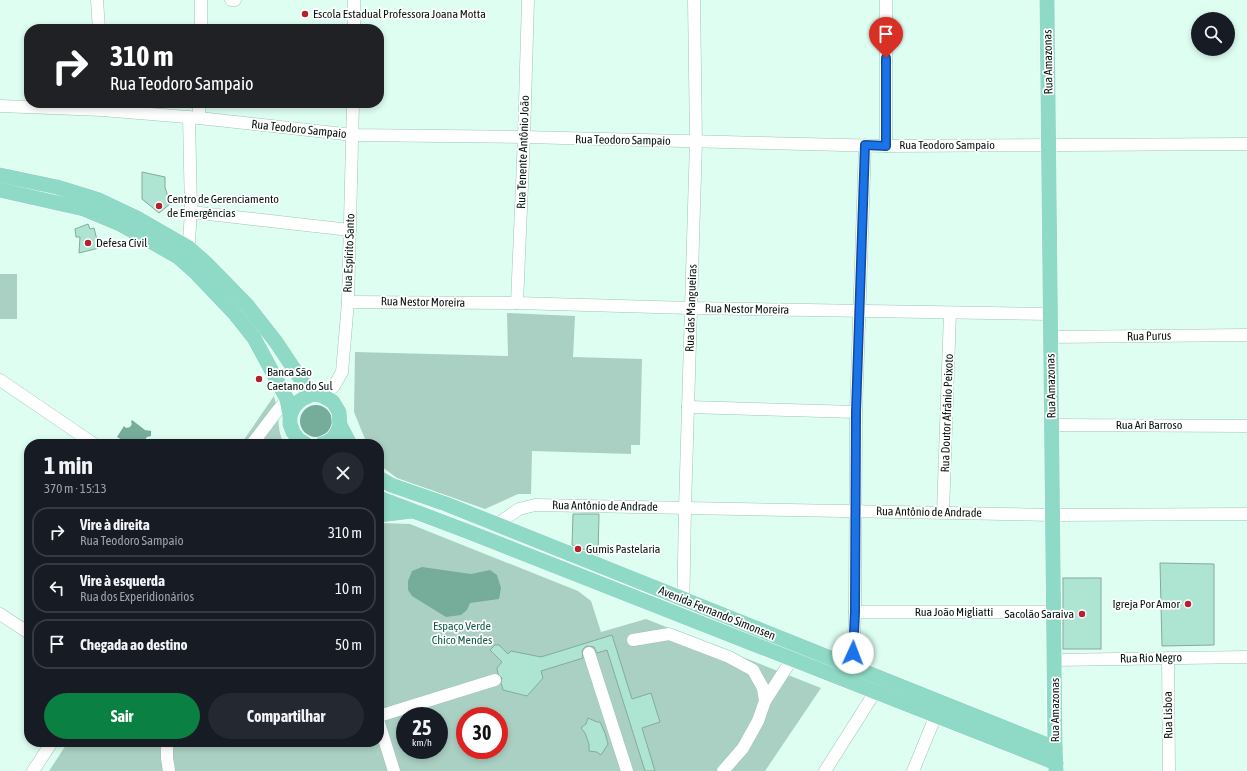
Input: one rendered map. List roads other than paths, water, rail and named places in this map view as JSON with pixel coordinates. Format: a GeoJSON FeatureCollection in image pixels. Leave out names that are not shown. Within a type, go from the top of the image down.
{"type":"FeatureCollection","features":[{"type":"Feature","properties":{"kind":"main road","name":"Rua Amazonas"},"geometry":{"type":"LineString","coordinates":[[1047,0],[1056,767]]}},
{"type":"Feature","properties":{"kind":"main road"},"geometry":{"type":"LineString","coordinates":[[0,175],[57,187],[99,200],[137,218],[189,248],[247,304],[276,342],[302,381],[318,395],[333,402],[339,412],[340,425],[347,439]]}},
{"type":"Feature","properties":{"kind":"main road"},"geometry":{"type":"LineString","coordinates":[[0,190],[84,209],[120,224],[178,257],[197,274],[235,314],[254,338],[287,399],[290,424],[298,439]]}},
{"type":"Feature","properties":{"kind":"main road"},"geometry":{"type":"LineString","coordinates":[[290,415],[299,400],[318,395]]}},
{"type":"Feature","properties":{"kind":"main road"},"geometry":{"type":"LineString","coordinates":[[332,439],[340,425]]}},
{"type":"Feature","properties":{"kind":"main road","name":"Avenida Fernando Simonsen"},"geometry":{"type":"LineString","coordinates":[[384,480],[1055,748]]}},
{"type":"Feature","properties":{"kind":"main road","name":"Avenida Fernando Simonsen"},"geometry":{"type":"LineString","coordinates":[[384,500],[936,715],[1056,767]]}},
{"type":"Feature","properties":{"kind":"main road"},"geometry":{"type":"LineString","coordinates":[[384,514],[414,511]]}},
{"type":"Feature","properties":{"kind":"street"},"geometry":{"type":"LineString","coordinates":[[97,0],[99,24]]}},
{"type":"Feature","properties":{"kind":"street"},"geometry":{"type":"LineString","coordinates":[[200,24],[201,0]]}},
{"type":"Feature","properties":{"kind":"street"},"geometry":{"type":"LineString","coordinates":[[354,0],[354,24]]}},
{"type":"Feature","properties":{"kind":"street","name":"Rua Tenente Antônio João"},"geometry":{"type":"LineString","coordinates":[[517,303],[528,0]]}},
{"type":"Feature","properties":{"kind":"street","name":"Rua das Mangueiras"},"geometry":{"type":"LineString","coordinates":[[683,616],[684,508],[696,142],[694,0]]}},
{"type":"Feature","properties":{"kind":"street"},"geometry":{"type":"LineString","coordinates":[[886,0],[886,146]]}},
{"type":"Feature","properties":{"kind":"street","name":"Rua Teodoro Sampaio"},"geometry":{"type":"LineString","coordinates":[[0,106],[24,106]]}},
{"type":"Feature","properties":{"kind":"street","name":"Rua Teodoro Sampaio"},"geometry":{"type":"LineString","coordinates":[[110,108],[353,135],[524,137],[886,146],[1247,144]]}},
{"type":"Feature","properties":{"kind":"street"},"geometry":{"type":"LineString","coordinates":[[188,266],[194,118],[197,108]]}},
{"type":"Feature","properties":{"kind":"street","name":"Rua Espírito Santo"},"geometry":{"type":"LineString","coordinates":[[318,395],[334,386],[342,372],[348,302],[353,108]]}},
{"type":"Feature","properties":{"kind":"street"},"geometry":{"type":"LineString","coordinates":[[853,667],[855,612],[856,412],[865,145]]}},
{"type":"Feature","properties":{"kind":"street"},"geometry":{"type":"LineString","coordinates":[[191,212],[350,230]]}},
{"type":"Feature","properties":{"kind":"street","name":"Rua Nestor Moreira"},"geometry":{"type":"LineString","coordinates":[[348,302],[517,303],[690,308],[1050,314]]}},
{"type":"Feature","properties":{"kind":"street","name":"Rua Doutor Afrânio Peixoto"},"geometry":{"type":"LineString","coordinates":[[943,512],[950,313]]}},
{"type":"Feature","properties":{"kind":"street","name":"Rua Purus"},"geometry":{"type":"LineString","coordinates":[[1051,337],[1247,335]]}},
{"type":"Feature","properties":{"kind":"street"},"geometry":{"type":"LineString","coordinates":[[0,380],[87,439]]}},
{"type":"Feature","properties":{"kind":"street"},"geometry":{"type":"LineString","coordinates":[[256,439],[287,399]]}},
{"type":"Feature","properties":{"kind":"street"},"geometry":{"type":"LineString","coordinates":[[688,407],[856,412]]}},
{"type":"Feature","properties":{"kind":"street","name":"Rua Ari Barroso"},"geometry":{"type":"LineString","coordinates":[[1052,425],[1247,426]]}},
{"type":"Feature","properties":{"kind":"street","name":"Rua Antônio de Andrade"},"geometry":{"type":"LineString","coordinates":[[496,525],[519,509],[535,505],[1053,515],[1247,514]]}},
{"type":"Feature","properties":{"kind":"street","name":"Rua João Migliatti"},"geometry":{"type":"LineString","coordinates":[[855,612],[1054,612]]}},
{"type":"Feature","properties":{"kind":"street"},"geometry":{"type":"LineString","coordinates":[[0,614],[24,630]]}},
{"type":"Feature","properties":{"kind":"street"},"geometry":{"type":"LineString","coordinates":[[633,640],[669,634],[729,657],[753,670],[763,688],[765,701]]}},
{"type":"Feature","properties":{"kind":"street"},"geometry":{"type":"LineString","coordinates":[[590,653],[627,771]]}},
{"type":"Feature","properties":{"kind":"street","name":"Rua Rio Negro"},"geometry":{"type":"LineString","coordinates":[[1054,660],[1247,657]]}},
{"type":"Feature","properties":{"kind":"street","name":"Rua Lisboa"},"geometry":{"type":"LineString","coordinates":[[1168,658],[1169,771]]}},
{"type":"Feature","properties":{"kind":"street"},"geometry":{"type":"LineString","coordinates":[[723,771],[747,741],[758,722],[765,701],[792,659]]}},
{"type":"Feature","properties":{"kind":"street"},"geometry":{"type":"LineString","coordinates":[[384,714],[495,680]]}},
{"type":"Feature","properties":{"kind":"street"},"geometry":{"type":"LineString","coordinates":[[825,771],[876,692]]}},
{"type":"Feature","properties":{"kind":"street"},"geometry":{"type":"LineString","coordinates":[[913,771],[936,715]]}},
{"type":"Feature","properties":{"kind":"street"},"geometry":{"type":"LineString","coordinates":[[384,739],[394,771]]}},
{"type":"Feature","properties":{"kind":"street"},"geometry":{"type":"LineString","coordinates":[[33,771],[49,747]]}},
{"type":"Feature","properties":{"kind":"street"},"geometry":{"type":"LineString","coordinates":[[167,747],[169,771]]}},
{"type":"Feature","properties":{"kind":"place","name":"Escola Estadual Professora Joana Motta"},"geometry":{"type":"Point","coordinates":[305,14]}},
{"type":"Feature","properties":{"kind":"place","name":"Centro de Gerenciamento de Emergências"},"geometry":{"type":"Point","coordinates":[159,206]}},
{"type":"Feature","properties":{"kind":"place","name":"Defesa Cívil"},"geometry":{"type":"Point","coordinates":[88,243]}},
{"type":"Feature","properties":{"kind":"place","name":"Banca São Caetano do Sul"},"geometry":{"type":"Point","coordinates":[259,379]}},
{"type":"Feature","properties":{"kind":"place","name":"Gumis Pastelaria"},"geometry":{"type":"Point","coordinates":[578,549]}},
{"type":"Feature","properties":{"kind":"place","name":"Igreja Por Amor"},"geometry":{"type":"Point","coordinates":[1188,604]}},
{"type":"Feature","properties":{"kind":"place","name":"Sacolão Saraiva"},"geometry":{"type":"Point","coordinates":[1082,614]}},
{"type":"Feature","properties":{"kind":"park label","name":"Espaço Verde Chico Mendes"},"geometry":{"type":"Point","coordinates":[462,633]}}]}
